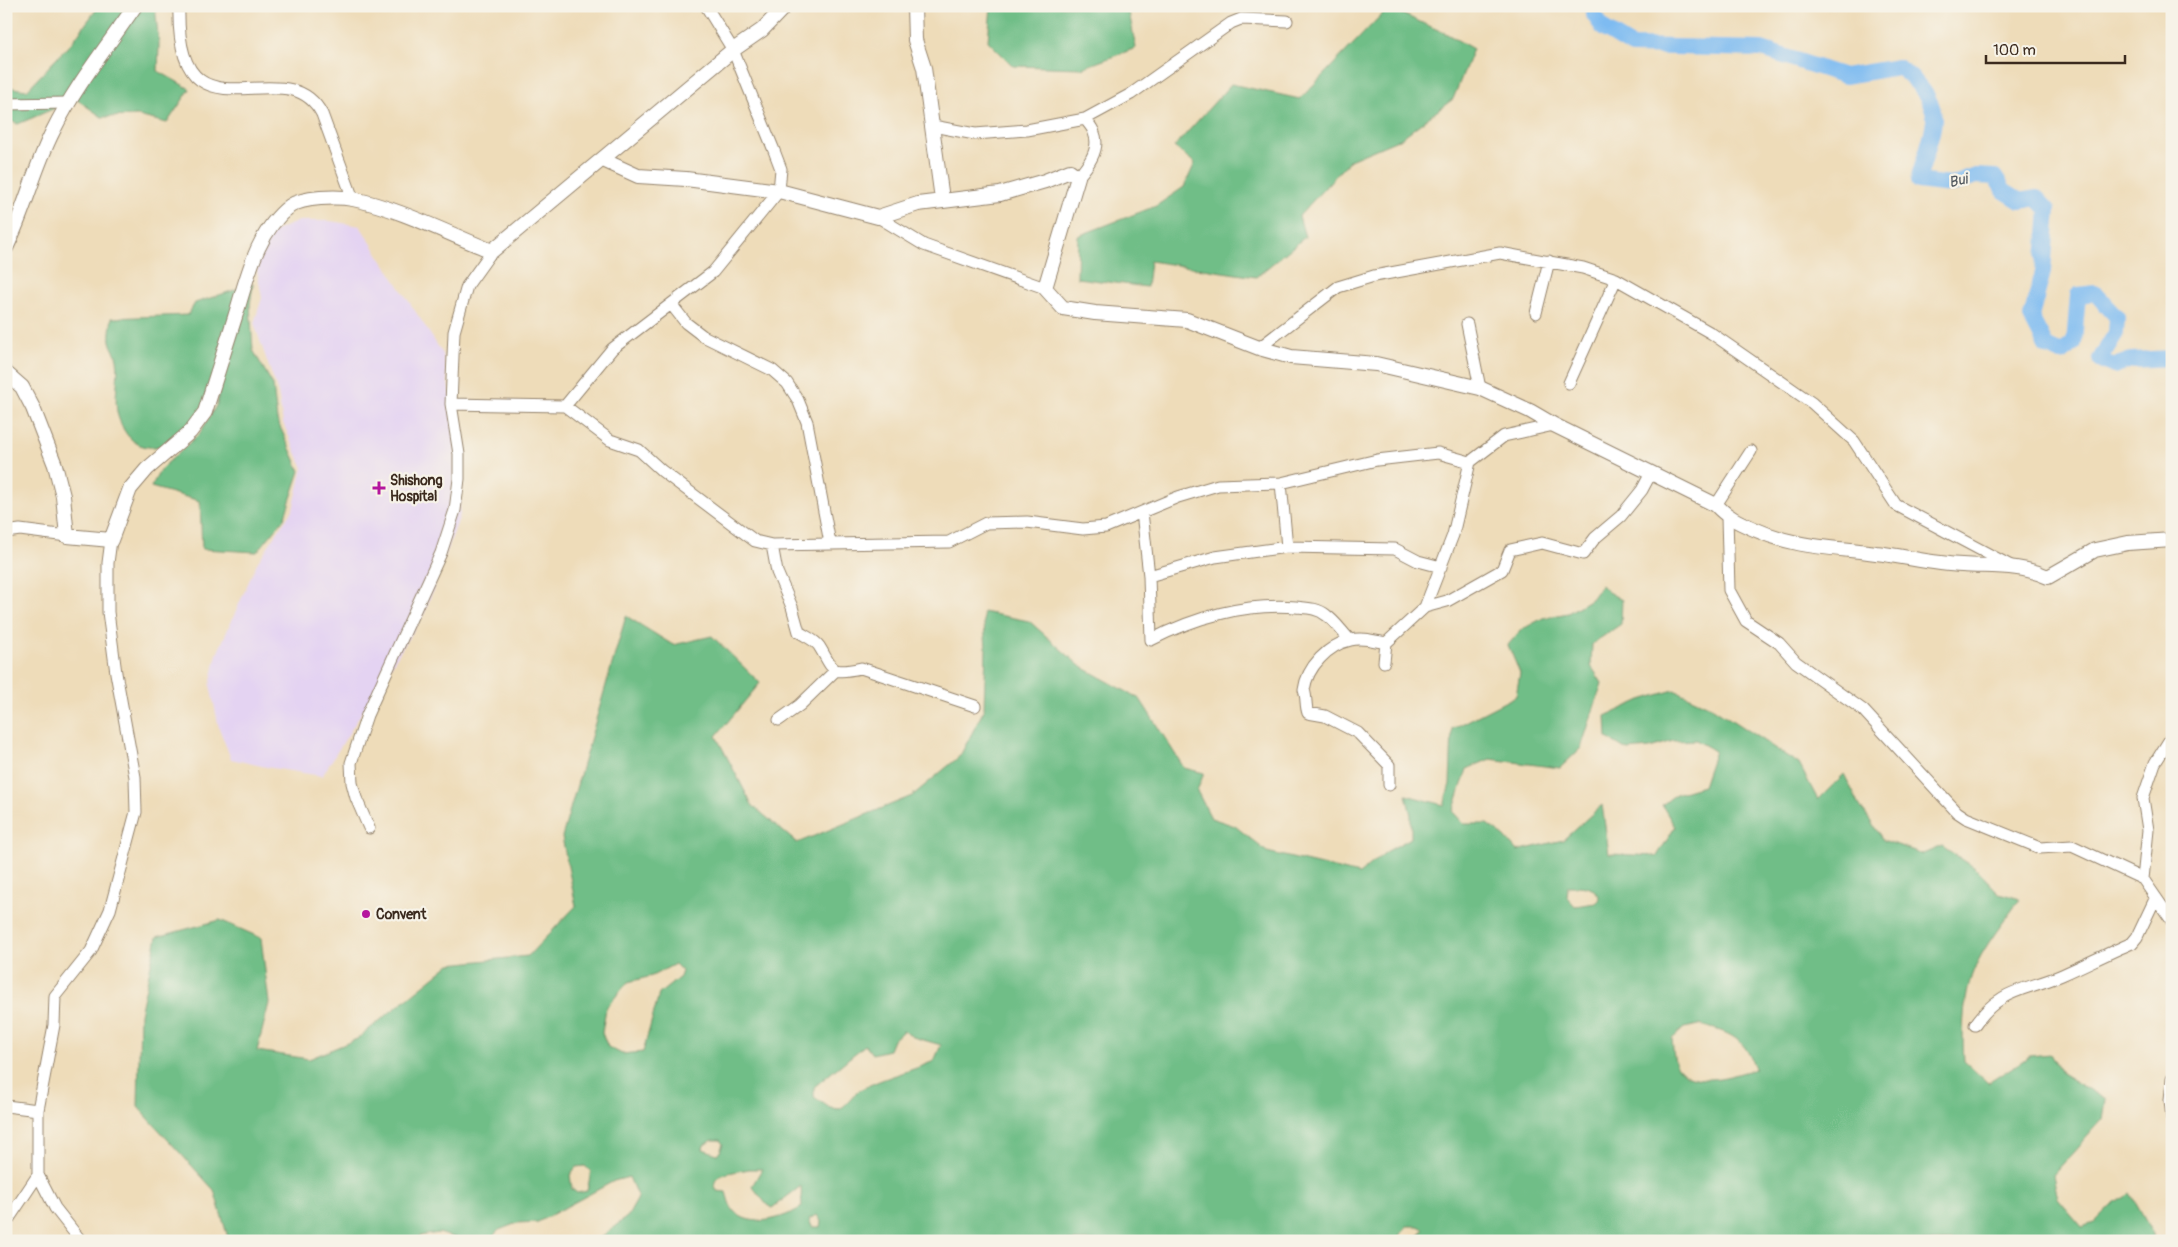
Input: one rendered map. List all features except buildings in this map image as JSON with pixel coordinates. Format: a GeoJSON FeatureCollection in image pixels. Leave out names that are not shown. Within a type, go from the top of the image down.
{"type":"FeatureCollection","features":[{"type":"Feature","properties":{"kind":"street"},"geometry":{"type":"LineString","coordinates":[[6,248],[16,228],[43,152],[68,103],[135,6]]}},
{"type":"Feature","properties":{"kind":"street"},"geometry":{"type":"LineString","coordinates":[[179,6],[183,57],[195,78],[216,89],[285,88],[306,94],[316,102],[352,199]]}},
{"type":"Feature","properties":{"kind":"street"},"geometry":{"type":"LineString","coordinates":[[565,406],[612,349],[713,272],[779,191],[781,168],[733,50],[706,6]]}},
{"type":"Feature","properties":{"kind":"street"},"geometry":{"type":"LineString","coordinates":[[369,828],[356,798],[352,783],[352,763],[367,715],[441,553],[455,510],[459,479],[459,454],[451,404],[454,332],[466,286],[492,251],[733,50],[762,30],[785,6]]}},
{"type":"Feature","properties":{"kind":"street"},"geometry":{"type":"LineString","coordinates":[[914,6],[915,40],[924,68],[942,199]]}},
{"type":"Feature","properties":{"kind":"street"},"geometry":{"type":"LineString","coordinates":[[933,126],[975,134],[1027,130],[1085,119],[1131,94],[1231,23],[1241,19],[1287,21]]}},
{"type":"Feature","properties":{"kind":"street"},"geometry":{"type":"LineString","coordinates":[[6,104],[68,103]]}},
{"type":"Feature","properties":{"kind":"street"},"geometry":{"type":"LineString","coordinates":[[1045,288],[1078,177],[1090,164],[1095,150],[1095,133],[1085,119]]}},
{"type":"Feature","properties":{"kind":"street"},"geometry":{"type":"LineString","coordinates":[[603,160],[638,176],[686,179],[779,191],[878,217],[924,244],[1045,288],[1063,308],[1095,313],[1187,320],[1259,348],[1291,357],[1376,364],[1480,388],[1530,411],[1554,425],[1716,505],[1727,517],[1777,539],[1811,546],[1875,552],[1960,565],[2011,566],[2034,570],[2048,577],[2095,550],[2128,543],[2172,540]]}},
{"type":"Feature","properties":{"kind":"street"},"geometry":{"type":"LineString","coordinates":[[878,217],[918,204],[942,199],[1000,194],[1070,170],[1078,177]]}},
{"type":"Feature","properties":{"kind":"street"},"geometry":{"type":"LineString","coordinates":[[80,1241],[55,1208],[38,1175],[38,1110],[54,1025],[55,996],[91,951],[110,910],[136,812],[135,777],[116,673],[108,612],[110,540],[130,489],[147,469],[190,432],[205,412],[256,250],[271,226],[291,206],[326,198],[352,199],[413,218],[492,251]]}},
{"type":"Feature","properties":{"kind":"street"},"geometry":{"type":"LineString","coordinates":[[1259,348],[1338,287],[1365,279],[1500,253],[1583,268],[1616,279],[1711,333],[1812,403],[1854,441],[1896,505],[2011,566]]}},
{"type":"Feature","properties":{"kind":"street"},"geometry":{"type":"LineString","coordinates":[[1536,313],[1549,261]]}},
{"type":"Feature","properties":{"kind":"street"},"geometry":{"type":"LineString","coordinates":[[1569,383],[1616,279]]}},
{"type":"Feature","properties":{"kind":"street"},"geometry":{"type":"LineString","coordinates":[[671,304],[686,323],[703,336],[772,370],[787,383],[798,400],[807,422],[830,543]]}},
{"type":"Feature","properties":{"kind":"street"},"geometry":{"type":"LineString","coordinates":[[1467,324],[1480,388]]}},
{"type":"Feature","properties":{"kind":"street"},"geometry":{"type":"LineString","coordinates":[[6,373],[22,387],[33,408],[55,466],[63,496],[67,536]]}},
{"type":"Feature","properties":{"kind":"street"},"geometry":{"type":"LineString","coordinates":[[451,404],[565,406],[610,440],[639,450],[662,472],[755,541],[772,545],[949,542],[986,523],[1026,522],[1083,529],[1106,527],[1178,497],[1218,484],[1280,483],[1377,460],[1438,453],[1470,462]]}},
{"type":"Feature","properties":{"kind":"street"},"geometry":{"type":"LineString","coordinates":[[1384,662],[1386,643],[1425,607],[1442,567],[1455,527],[1470,462],[1504,436],[1554,425]]}},
{"type":"Feature","properties":{"kind":"street"},"geometry":{"type":"LineString","coordinates":[[1716,505],[1751,451]]}},
{"type":"Feature","properties":{"kind":"street"},"geometry":{"type":"LineString","coordinates":[[1425,607],[1447,601],[1502,570],[1510,550],[1542,543],[1583,554],[1595,538],[1621,516],[1642,490],[1651,473]]}},
{"type":"Feature","properties":{"kind":"street"},"geometry":{"type":"LineString","coordinates":[[1280,483],[1287,547]]}},
{"type":"Feature","properties":{"kind":"street"},"geometry":{"type":"LineString","coordinates":[[1142,512],[1149,576],[1151,640],[1202,619],[1220,614],[1278,606],[1311,608],[1325,614],[1350,640]]}},
{"type":"Feature","properties":{"kind":"street"},"geometry":{"type":"LineString","coordinates":[[1727,517],[1729,590],[1746,622],[1778,643],[1796,662],[1863,710],[1957,812],[1966,818],[2040,848],[2072,846],[2143,879],[2172,921]]}},
{"type":"Feature","properties":{"kind":"street"},"geometry":{"type":"LineString","coordinates":[[6,532],[20,530],[110,540]]}},
{"type":"Feature","properties":{"kind":"street"},"geometry":{"type":"LineString","coordinates":[[772,545],[777,572],[792,607],[799,632],[818,644],[836,671],[842,672],[861,668],[975,706]]}},
{"type":"Feature","properties":{"kind":"street"},"geometry":{"type":"LineString","coordinates":[[1149,576],[1215,558],[1287,547],[1395,549],[1418,561],[1442,567]]}},
{"type":"Feature","properties":{"kind":"street"},"geometry":{"type":"LineString","coordinates":[[1386,643],[1364,639],[1350,640],[1330,650],[1315,663],[1305,685],[1305,705],[1308,713],[1325,716],[1358,733],[1389,765],[1389,785]]}},
{"type":"Feature","properties":{"kind":"street"},"geometry":{"type":"LineString","coordinates":[[779,720],[800,705],[836,671]]}},
{"type":"Feature","properties":{"kind":"street"},"geometry":{"type":"LineString","coordinates":[[2143,879],[2148,830],[2143,798],[2155,762],[2172,736]]}},
{"type":"Feature","properties":{"kind":"street"},"geometry":{"type":"LineString","coordinates":[[1975,1024],[1984,1011],[1996,1000],[2011,992],[2060,976],[2132,943],[2137,937],[2155,899]]}},
{"type":"Feature","properties":{"kind":"street"},"geometry":{"type":"LineString","coordinates":[[2172,1078],[2170,1100],[2172,1118]]}},
{"type":"Feature","properties":{"kind":"street"},"geometry":{"type":"LineString","coordinates":[[6,1106],[38,1110]]}},
{"type":"Feature","properties":{"kind":"street"},"geometry":{"type":"LineString","coordinates":[[6,1223],[38,1175]]}},
{"type":"Feature","properties":{"kind":"shaded area","name":"Shishong Hospital"},"geometry":{"type":"Polygon","coordinates":[[[299,221],[330,221],[360,226],[443,354],[459,448],[460,515],[425,612],[322,776],[231,759],[219,728],[210,685],[217,654],[257,563],[293,509],[303,468],[283,423],[278,393],[254,323],[262,298],[254,253],[273,232],[299,221]]]}},
{"type":"Feature","properties":{"kind":"green space"},"geometry":{"type":"Polygon","coordinates":[[[99,6],[155,6],[159,45],[158,71],[190,89],[167,123],[138,116],[102,117],[76,99],[18,124],[6,119],[6,87],[27,90],[73,41],[99,6]]]}},
{"type":"Feature","properties":{"kind":"green space"},"geometry":{"type":"Polygon","coordinates":[[[991,6],[1131,6],[1129,12],[1136,48],[1082,68],[1013,66],[988,41],[991,6]]]}},
{"type":"Feature","properties":{"kind":"green space"},"geometry":{"type":"Polygon","coordinates":[[[1390,6],[1394,6],[1400,13],[1447,34],[1473,49],[1453,99],[1400,139],[1350,160],[1299,216],[1305,237],[1256,277],[1150,261],[1147,287],[1077,278],[1078,236],[1156,206],[1184,187],[1195,163],[1174,147],[1231,84],[1300,99],[1390,6]]]}},
{"type":"Feature","properties":{"kind":"green space"},"geometry":{"type":"Polygon","coordinates":[[[253,284],[250,305],[253,350],[273,385],[277,420],[300,471],[284,519],[257,552],[202,549],[200,501],[151,487],[161,469],[200,433],[217,404],[219,393],[210,384],[199,417],[190,428],[167,444],[156,447],[144,446],[134,441],[125,431],[118,416],[116,395],[118,365],[110,341],[112,318],[188,315],[195,303],[253,284]]]}},
{"type":"Feature","properties":{"kind":"green space"},"geometry":{"type":"Polygon","coordinates":[[[1601,585],[1608,592],[1622,600],[1621,624],[1592,644],[1591,666],[1602,683],[1581,748],[1560,768],[1490,759],[1467,769],[1453,812],[1464,824],[1487,824],[1505,837],[1517,851],[1563,840],[1602,805],[1609,854],[1657,856],[1675,827],[1662,805],[1676,794],[1703,786],[1715,751],[1696,740],[1673,741],[1650,748],[1627,750],[1607,738],[1606,716],[1641,700],[1674,690],[1713,708],[1799,764],[1818,800],[1844,774],[1860,806],[1883,840],[1923,854],[1942,846],[1975,868],[1999,893],[2020,899],[1979,960],[1970,981],[1964,1010],[1964,1061],[1988,1083],[2030,1056],[2050,1054],[2061,1073],[2106,1100],[2103,1119],[2053,1175],[2058,1199],[2082,1227],[2094,1223],[2115,1202],[2130,1193],[2153,1234],[2154,1241],[1415,1241],[1424,1229],[1418,1226],[1407,1226],[1395,1241],[596,1241],[628,1216],[638,1198],[629,1177],[614,1181],[538,1222],[517,1223],[499,1230],[490,1239],[452,1237],[439,1233],[420,1236],[418,1241],[229,1241],[214,1190],[138,1107],[140,1014],[157,937],[220,920],[261,938],[269,1003],[257,1051],[309,1059],[357,1039],[450,964],[528,956],[576,906],[562,837],[626,616],[673,645],[712,636],[760,683],[716,736],[752,805],[797,843],[912,796],[960,756],[984,710],[986,648],[983,612],[1029,621],[1080,666],[1140,699],[1184,768],[1204,773],[1197,791],[1211,818],[1235,826],[1267,852],[1359,874],[1386,852],[1411,838],[1411,815],[1406,795],[1444,805],[1450,784],[1452,729],[1516,696],[1520,673],[1508,645],[1521,630],[1543,618],[1568,613],[1591,599],[1601,585]],[[1568,886],[1567,897],[1575,906],[1596,903],[1600,899],[1598,894],[1591,889],[1582,886],[1568,886]],[[675,964],[652,976],[628,982],[606,1008],[602,1033],[608,1047],[622,1054],[643,1052],[659,994],[680,977],[682,971],[675,964]],[[1699,1025],[1684,1028],[1672,1039],[1677,1066],[1684,1073],[1693,1077],[1714,1079],[1755,1069],[1747,1050],[1741,1043],[1719,1030],[1699,1025]],[[903,1031],[893,1040],[889,1050],[872,1054],[865,1045],[814,1087],[814,1097],[830,1108],[840,1109],[857,1092],[869,1085],[934,1061],[941,1045],[913,1037],[903,1031]],[[712,1140],[704,1145],[703,1149],[717,1154],[720,1152],[723,1144],[720,1140],[712,1140]],[[585,1166],[576,1167],[570,1175],[572,1189],[577,1193],[587,1191],[591,1172],[585,1166]],[[749,1169],[724,1174],[716,1180],[717,1191],[726,1192],[733,1210],[748,1220],[757,1221],[777,1218],[802,1207],[801,1186],[772,1208],[767,1205],[752,1186],[762,1169],[749,1169]],[[817,1215],[809,1219],[812,1227],[820,1227],[821,1221],[817,1215]]]}},
{"type":"Feature","properties":{"kind":"waterway","name":"Bui"},"geometry":{"type":"LineString","coordinates":[[1594,6],[1594,15],[1604,29],[1632,46],[1762,49],[1845,76],[1898,67],[1917,83],[1931,104],[1933,112],[1932,134],[1918,181],[1951,185],[1976,176],[1995,177],[2004,191],[2020,201],[2037,198],[2048,210],[2043,272],[2031,317],[2046,346],[2061,353],[2074,343],[2078,295],[2095,293],[2117,317],[2116,333],[2100,359],[2114,366],[2131,360],[2172,358]]}},
{"type":"Feature","properties":{"kind":"place","name":"Shishong Hospital"},"geometry":{"type":"Point","coordinates":[379,488]}},
{"type":"Feature","properties":{"kind":"place","name":"Convent"},"geometry":{"type":"Point","coordinates":[366,914]}}]}
